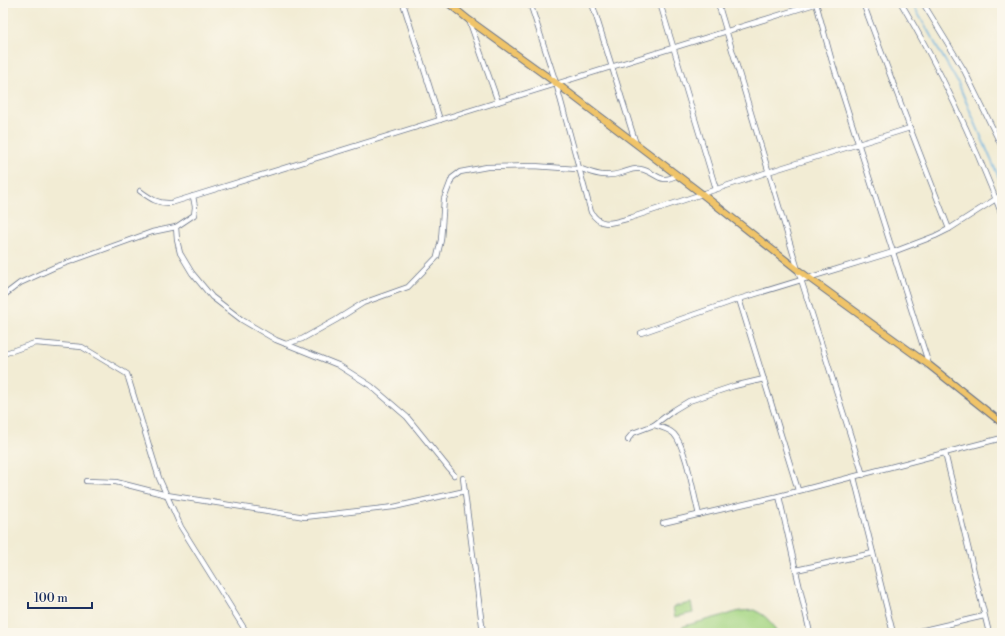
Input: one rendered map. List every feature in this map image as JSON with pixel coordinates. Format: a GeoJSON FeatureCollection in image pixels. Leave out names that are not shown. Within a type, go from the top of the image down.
{"type":"FeatureCollection","features":[{"type":"Feature","properties":{"kind":"main road"},"geometry":{"type":"LineString","coordinates":[[448,3],[702,194],[798,270],[929,365],[1002,423]]}},
{"type":"Feature","properties":{"kind":"street"},"geometry":{"type":"LineString","coordinates":[[403,3],[440,120]]}},
{"type":"Feature","properties":{"kind":"street"},"geometry":{"type":"LineString","coordinates":[[530,3],[556,83],[591,212],[600,222],[608,223],[630,218],[768,172],[910,128]]}},
{"type":"Feature","properties":{"kind":"street"},"geometry":{"type":"LineString","coordinates":[[592,3],[636,144]]}},
{"type":"Feature","properties":{"kind":"street"},"geometry":{"type":"LineString","coordinates":[[660,3],[716,189]]}},
{"type":"Feature","properties":{"kind":"street"},"geometry":{"type":"LineString","coordinates":[[718,3],[798,270],[863,475]]}},
{"type":"Feature","properties":{"kind":"street"},"geometry":{"type":"LineString","coordinates":[[140,192],[154,201],[163,204],[171,203],[816,3],[929,365]]}},
{"type":"Feature","properties":{"kind":"street"},"geometry":{"type":"LineString","coordinates":[[863,3],[949,229]]}},
{"type":"Feature","properties":{"kind":"street"},"geometry":{"type":"LineString","coordinates":[[901,3],[922,39],[964,124],[1002,215]]}},
{"type":"Feature","properties":{"kind":"street"},"geometry":{"type":"LineString","coordinates":[[923,3],[964,70],[1002,147]]}},
{"type":"Feature","properties":{"kind":"street"},"geometry":{"type":"LineString","coordinates":[[469,20],[498,102]]}},
{"type":"Feature","properties":{"kind":"street"},"geometry":{"type":"LineString","coordinates":[[286,344],[302,338],[336,320],[363,303],[408,286],[437,257],[441,240],[444,199],[452,178],[460,172],[487,167],[534,166],[579,168],[600,176],[620,174],[632,169],[638,169],[665,180],[671,179],[677,175]]}},
{"type":"Feature","properties":{"kind":"street"},"geometry":{"type":"LineString","coordinates":[[641,333],[739,299],[893,252],[949,229],[1002,195]]}},
{"type":"Feature","properties":{"kind":"street"},"geometry":{"type":"LineString","coordinates":[[3,296],[20,283],[55,267],[152,232],[176,227],[194,215],[195,207],[193,196]]}},
{"type":"Feature","properties":{"kind":"street"},"geometry":{"type":"LineString","coordinates":[[176,227],[180,253],[192,273],[212,297],[242,320],[276,340],[338,365],[371,386],[406,417],[454,475]]}},
{"type":"Feature","properties":{"kind":"street"},"geometry":{"type":"LineString","coordinates":[[739,299],[798,490]]}},
{"type":"Feature","properties":{"kind":"street"},"geometry":{"type":"LineString","coordinates":[[3,354],[35,343],[82,347],[127,374],[159,478],[166,495],[181,527],[247,633]]}},
{"type":"Feature","properties":{"kind":"street"},"geometry":{"type":"LineString","coordinates":[[628,440],[633,434],[654,425],[689,401],[734,386],[764,379]]}},
{"type":"Feature","properties":{"kind":"street"},"geometry":{"type":"LineString","coordinates":[[654,425],[667,429],[674,434],[683,451],[699,515]]}},
{"type":"Feature","properties":{"kind":"street"},"geometry":{"type":"LineString","coordinates":[[663,523],[863,475],[1002,438]]}},
{"type":"Feature","properties":{"kind":"street"},"geometry":{"type":"LineString","coordinates":[[945,453],[988,633]]}},
{"type":"Feature","properties":{"kind":"street"},"geometry":{"type":"LineString","coordinates":[[854,477],[893,633]]}},
{"type":"Feature","properties":{"kind":"street"},"geometry":{"type":"LineString","coordinates":[[463,478],[483,633]]}},
{"type":"Feature","properties":{"kind":"street"},"geometry":{"type":"LineString","coordinates":[[86,481],[116,482],[166,495],[306,517],[394,507],[465,491]]}},
{"type":"Feature","properties":{"kind":"street"},"geometry":{"type":"LineString","coordinates":[[779,496],[810,633]]}},
{"type":"Feature","properties":{"kind":"street"},"geometry":{"type":"LineString","coordinates":[[796,570],[873,553]]}},
{"type":"Feature","properties":{"kind":"street"},"geometry":{"type":"LineString","coordinates":[[911,633],[984,616]]}},
{"type":"Feature","properties":{"kind":"green space"},"geometry":{"type":"Polygon","coordinates":[[[691,603],[693,613],[675,617],[673,607],[691,603]]]}},
{"type":"Feature","properties":{"kind":"green space"},"geometry":{"type":"Polygon","coordinates":[[[754,610],[768,619],[777,633],[676,633],[684,626],[740,611],[754,610]]]}},
{"type":"Feature","properties":{"kind":"waterway"},"geometry":{"type":"LineString","coordinates":[[912,3],[958,83],[1002,185]]}}]}
